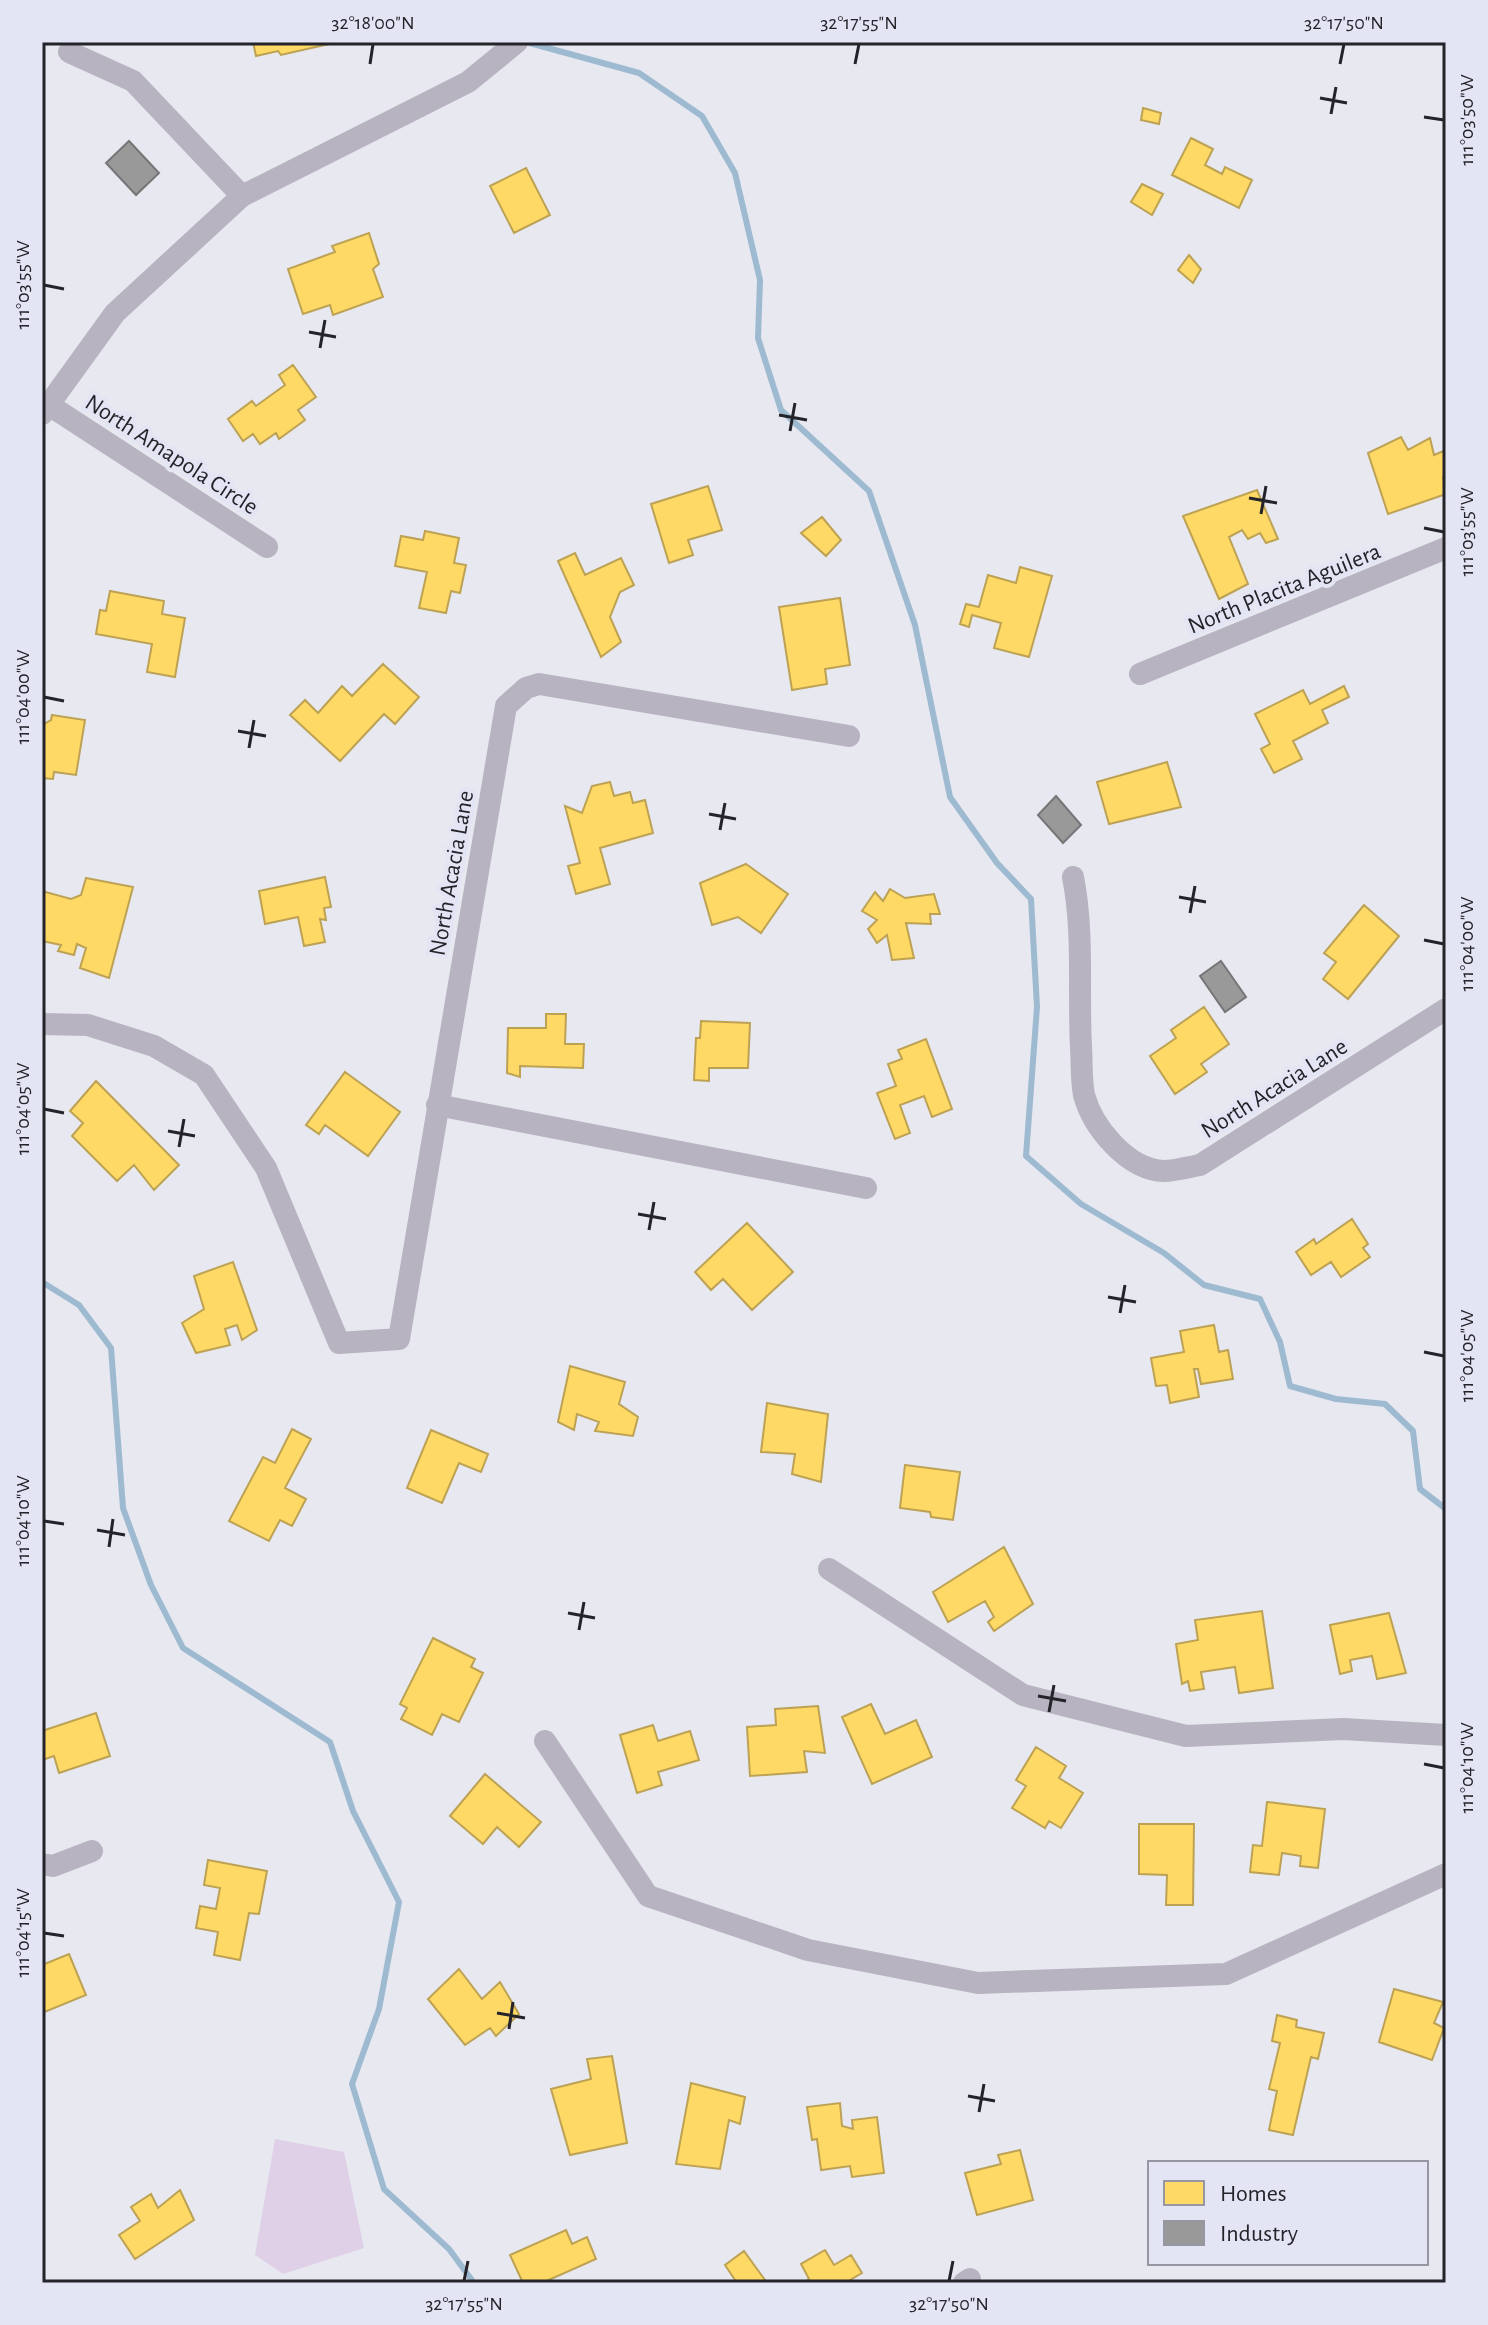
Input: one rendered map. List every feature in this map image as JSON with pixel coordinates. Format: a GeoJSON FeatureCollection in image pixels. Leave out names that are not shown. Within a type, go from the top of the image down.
{"type":"FeatureCollection","features":[{"type":"Feature","properties":{"kind":"street"},"geometry":{"type":"LineString","coordinates":[[45,409],[115,313],[242,196],[468,82],[517,42]]}},
{"type":"Feature","properties":{"kind":"street"},"geometry":{"type":"LineString","coordinates":[[69,52],[133,81],[242,196]]}},
{"type":"Feature","properties":{"kind":"street","name":"North Amapola Circle"},"geometry":{"type":"LineString","coordinates":[[45,409],[267,547]]}},
{"type":"Feature","properties":{"kind":"street","name":"North Placita Aguilera"},"geometry":{"type":"LineString","coordinates":[[1140,674],[1446,548]]}},
{"type":"Feature","properties":{"kind":"street","name":"North Acacia Lane"},"geometry":{"type":"LineString","coordinates":[[42,1024],[88,1025],[114,1033],[154,1046],[204,1075],[266,1168],[339,1343],[399,1339],[506,706],[526,688],[539,684],[849,736]]}},
{"type":"Feature","properties":{"kind":"street","name":"North Acacia Lane"},"geometry":{"type":"LineString","coordinates":[[1073,877],[1080,912],[1079,1014],[1084,1095],[1102,1131],[1132,1159],[1151,1168],[1164,1171],[1200,1165],[1446,1009]]}},
{"type":"Feature","properties":{"kind":"street"},"geometry":{"type":"LineString","coordinates":[[437,1105],[866,1188]]}},
{"type":"Feature","properties":{"kind":"street"},"geometry":{"type":"LineString","coordinates":[[829,1569],[1023,1695],[1186,1736],[1343,1729],[1446,1735]]}},
{"type":"Feature","properties":{"kind":"street"},"geometry":{"type":"LineString","coordinates":[[545,1741],[648,1896],[808,1950],[978,1983],[1226,1974],[1446,1874]]}},
{"type":"Feature","properties":{"kind":"street"},"geometry":{"type":"LineString","coordinates":[[42,1864],[53,1866],[92,1851]]}},
{"type":"Feature","properties":{"kind":"shaded area"},"geometry":{"type":"Polygon","coordinates":[[[275,2139],[344,2152],[364,2248],[283,2274],[255,2255],[275,2139]]]}},
{"type":"Feature","properties":{"kind":"building: Homes"},"geometry":{"type":"Polygon","coordinates":[[[253,42],[329,44],[281,55],[278,51],[256,56],[253,42]]]}},
{"type":"Feature","properties":{"kind":"building: Homes"},"geometry":{"type":"Polygon","coordinates":[[[1143,108],[1161,113],[1159,124],[1141,120],[1143,108]]]}},
{"type":"Feature","properties":{"kind":"building: Homes"},"geometry":{"type":"Polygon","coordinates":[[[1191,138],[1213,149],[1205,165],[1222,174],[1225,167],[1252,180],[1239,208],[1172,175],[1191,138]]]}},
{"type":"Feature","properties":{"kind":"building: Homes"},"geometry":{"type":"Polygon","coordinates":[[[526,168],[550,215],[514,233],[490,186],[526,168]]]}},
{"type":"Feature","properties":{"kind":"building: Homes"},"geometry":{"type":"Polygon","coordinates":[[[1142,184],[1163,194],[1152,215],[1131,202],[1142,184]]]}},
{"type":"Feature","properties":{"kind":"building: Homes"},"geometry":{"type":"Polygon","coordinates":[[[369,233],[379,264],[373,269],[383,297],[333,315],[330,305],[303,314],[288,269],[335,252],[332,246],[369,233]]]}},
{"type":"Feature","properties":{"kind":"building: Homes"},"geometry":{"type":"Polygon","coordinates":[[[1189,255],[1201,269],[1193,283],[1178,270],[1189,255]]]}},
{"type":"Feature","properties":{"kind":"building: Homes"},"geometry":{"type":"Polygon","coordinates":[[[293,365],[316,397],[298,410],[305,420],[279,439],[276,433],[260,444],[253,434],[243,441],[228,419],[252,401],[256,406],[285,385],[279,375],[293,365]]]}},
{"type":"Feature","properties":{"kind":"building: Homes"},"geometry":{"type":"Polygon","coordinates":[[[1401,437],[1408,450],[1430,438],[1434,455],[1446,450],[1446,476],[1443,477],[1446,494],[1388,514],[1368,453],[1401,437]]]}},
{"type":"Feature","properties":{"kind":"building: Homes"},"geometry":{"type":"Polygon","coordinates":[[[708,486],[722,530],[688,540],[693,555],[669,563],[651,504],[708,486]]]}},
{"type":"Feature","properties":{"kind":"building: Homes"},"geometry":{"type":"Polygon","coordinates":[[[1257,490],[1278,539],[1266,543],[1260,533],[1248,539],[1242,530],[1229,537],[1248,584],[1219,599],[1183,516],[1257,490]]]}},
{"type":"Feature","properties":{"kind":"building: Homes"},"geometry":{"type":"Polygon","coordinates":[[[822,517],[841,540],[826,556],[801,533],[822,517]]]}},
{"type":"Feature","properties":{"kind":"building: Homes"},"geometry":{"type":"Polygon","coordinates":[[[425,531],[459,538],[454,563],[466,565],[460,593],[451,591],[446,613],[419,608],[427,572],[395,566],[401,536],[423,540],[425,531]]]}},
{"type":"Feature","properties":{"kind":"building: Homes"},"geometry":{"type":"Polygon","coordinates":[[[575,553],[585,575],[621,558],[634,585],[620,592],[610,617],[621,642],[601,657],[558,561],[575,553]]]}},
{"type":"Feature","properties":{"kind":"building: Homes"},"geometry":{"type":"Polygon","coordinates":[[[1020,567],[1052,576],[1029,657],[994,648],[1001,623],[972,615],[969,627],[960,624],[966,604],[979,607],[988,575],[1016,583],[1020,567]]]}},
{"type":"Feature","properties":{"kind":"building: Homes"},"geometry":{"type":"Polygon","coordinates":[[[110,591],[164,601],[162,614],[185,618],[175,677],[147,672],[152,644],[96,634],[100,610],[106,611],[110,591]]]}},
{"type":"Feature","properties":{"kind":"building: Homes"},"geometry":{"type":"Polygon","coordinates":[[[840,598],[850,665],[825,669],[827,684],[792,690],[779,607],[840,598]]]}},
{"type":"Feature","properties":{"kind":"building: Homes"},"geometry":{"type":"Polygon","coordinates":[[[383,664],[419,697],[395,724],[384,714],[340,761],[290,715],[305,700],[318,713],[342,686],[352,696],[383,664]]]}},
{"type":"Feature","properties":{"kind":"building: Homes"},"geometry":{"type":"Polygon","coordinates":[[[1344,686],[1349,697],[1322,710],[1328,723],[1293,741],[1302,759],[1274,773],[1261,749],[1270,744],[1255,714],[1303,690],[1310,704],[1344,686]]]}},
{"type":"Feature","properties":{"kind":"building: Homes"},"geometry":{"type":"Polygon","coordinates":[[[52,715],[85,720],[76,775],[54,772],[53,779],[42,778],[42,725],[51,720],[52,715]]]}},
{"type":"Feature","properties":{"kind":"building: Homes"},"geometry":{"type":"Polygon","coordinates":[[[1167,762],[1181,807],[1109,824],[1097,782],[1167,762]]]}},
{"type":"Feature","properties":{"kind":"building: Homes"},"geometry":{"type":"Polygon","coordinates":[[[610,782],[614,796],[630,792],[633,803],[645,800],[653,833],[600,848],[610,884],[576,894],[568,866],[580,863],[565,806],[582,813],[592,786],[610,782]]]}},
{"type":"Feature","properties":{"kind":"building: Homes"},"geometry":{"type":"Polygon","coordinates":[[[746,864],[788,894],[761,933],[738,917],[712,925],[700,883],[746,864]]]}},
{"type":"Feature","properties":{"kind":"building: Homes"},"geometry":{"type":"Polygon","coordinates":[[[325,877],[331,907],[324,908],[326,920],[320,919],[325,942],[304,946],[298,917],[265,924],[259,891],[325,877]]]}},
{"type":"Feature","properties":{"kind":"building: Homes"},"geometry":{"type":"Polygon","coordinates":[[[86,878],[133,887],[109,978],[80,968],[86,948],[77,944],[74,955],[58,951],[61,945],[42,941],[42,891],[71,899],[81,895],[86,878]]]}},
{"type":"Feature","properties":{"kind":"building: Homes"},"geometry":{"type":"Polygon","coordinates":[[[890,889],[905,898],[934,894],[940,914],[930,914],[931,924],[906,923],[914,958],[892,960],[887,935],[877,943],[868,929],[877,920],[862,911],[875,892],[883,901],[890,889]]]}},
{"type":"Feature","properties":{"kind":"building: Homes"},"geometry":{"type":"Polygon","coordinates":[[[1364,905],[1399,936],[1348,999],[1323,979],[1336,962],[1324,953],[1364,905]]]}},
{"type":"Feature","properties":{"kind":"building: Homes"},"geometry":{"type":"Polygon","coordinates":[[[1204,1007],[1229,1044],[1201,1064],[1207,1072],[1175,1094],[1150,1056],[1176,1038],[1171,1030],[1204,1007]]]}},
{"type":"Feature","properties":{"kind":"building: Homes"},"geometry":{"type":"Polygon","coordinates":[[[546,1014],[566,1014],[565,1044],[584,1044],[583,1068],[520,1066],[520,1077],[507,1073],[508,1028],[546,1028],[546,1014]]]}},
{"type":"Feature","properties":{"kind":"building: Homes"},"geometry":{"type":"Polygon","coordinates":[[[701,1021],[750,1023],[748,1068],[709,1068],[709,1081],[694,1080],[696,1038],[700,1038],[701,1021]]]}},
{"type":"Feature","properties":{"kind":"building: Homes"},"geometry":{"type":"Polygon","coordinates":[[[926,1039],[952,1109],[932,1117],[924,1096],[900,1105],[910,1133],[895,1139],[877,1093],[896,1086],[888,1064],[902,1059],[898,1050],[926,1039]]]}},
{"type":"Feature","properties":{"kind":"building: Homes"},"geometry":{"type":"Polygon","coordinates":[[[345,1072],[400,1112],[368,1156],[325,1125],[319,1134],[306,1125],[345,1072]]]}},
{"type":"Feature","properties":{"kind":"building: Homes"},"geometry":{"type":"Polygon","coordinates":[[[96,1081],[179,1165],[154,1190],[134,1165],[117,1181],[72,1136],[83,1123],[70,1111],[96,1081]]]}},
{"type":"Feature","properties":{"kind":"building: Homes"},"geometry":{"type":"Polygon","coordinates":[[[1352,1219],[1368,1244],[1363,1248],[1370,1257],[1341,1277],[1331,1262],[1311,1275],[1296,1252],[1314,1239],[1316,1244],[1352,1219]]]}},
{"type":"Feature","properties":{"kind":"building: Homes"},"geometry":{"type":"Polygon","coordinates":[[[747,1223],[793,1272],[752,1310],[723,1279],[711,1290],[695,1272],[747,1223]]]}},
{"type":"Feature","properties":{"kind":"building: Homes"},"geometry":{"type":"Polygon","coordinates":[[[233,1262],[257,1330],[242,1340],[237,1325],[225,1329],[230,1345],[196,1353],[182,1323],[204,1309],[194,1276],[233,1262]]]}},
{"type":"Feature","properties":{"kind":"building: Homes"},"geometry":{"type":"Polygon","coordinates":[[[1214,1325],[1219,1352],[1228,1350],[1233,1379],[1201,1384],[1198,1369],[1194,1369],[1199,1397],[1170,1403],[1167,1385],[1156,1386],[1151,1358],[1184,1352],[1180,1331],[1214,1325]]]}},
{"type":"Feature","properties":{"kind":"building: Homes"},"geometry":{"type":"Polygon","coordinates":[[[570,1366],[625,1382],[619,1404],[638,1417],[633,1436],[595,1431],[599,1422],[577,1414],[574,1430],[558,1422],[570,1366]]]}},
{"type":"Feature","properties":{"kind":"building: Homes"},"geometry":{"type":"Polygon","coordinates":[[[767,1403],[828,1414],[821,1482],[792,1474],[795,1454],[761,1452],[767,1403]]]}},
{"type":"Feature","properties":{"kind":"building: Homes"},"geometry":{"type":"Polygon","coordinates":[[[292,1429],[311,1439],[285,1488],[306,1499],[292,1526],[280,1520],[269,1541],[229,1521],[263,1457],[275,1463],[292,1429]]]}},
{"type":"Feature","properties":{"kind":"building: Homes"},"geometry":{"type":"Polygon","coordinates":[[[431,1430],[488,1454],[481,1472],[459,1463],[442,1503],[407,1488],[431,1430]]]}},
{"type":"Feature","properties":{"kind":"building: Homes"},"geometry":{"type":"Polygon","coordinates":[[[905,1465],[960,1472],[953,1520],[931,1517],[930,1512],[900,1508],[905,1465]]]}},
{"type":"Feature","properties":{"kind":"building: Homes"},"geometry":{"type":"Polygon","coordinates":[[[1004,1547],[1033,1604],[994,1631],[988,1622],[994,1617],[985,1601],[948,1622],[933,1592],[1004,1547]]]}},
{"type":"Feature","properties":{"kind":"building: Homes"},"geometry":{"type":"Polygon","coordinates":[[[1262,1611],[1273,1688],[1239,1693],[1235,1667],[1201,1672],[1204,1689],[1190,1691],[1188,1681],[1182,1684],[1176,1644],[1198,1640],[1195,1620],[1262,1611]]]}},
{"type":"Feature","properties":{"kind":"building: Homes"},"geometry":{"type":"Polygon","coordinates":[[[1389,1613],[1406,1673],[1377,1679],[1372,1656],[1350,1660],[1352,1671],[1340,1674],[1330,1625],[1389,1613]]]}},
{"type":"Feature","properties":{"kind":"building: Homes"},"geometry":{"type":"Polygon","coordinates":[[[433,1638],[475,1659],[471,1667],[483,1673],[459,1722],[442,1714],[432,1735],[401,1719],[407,1708],[400,1704],[433,1638]]]}},
{"type":"Feature","properties":{"kind":"building: Homes"},"geometry":{"type":"Polygon","coordinates":[[[871,1704],[885,1734],[916,1720],[932,1757],[872,1784],[842,1717],[871,1704]]]}},
{"type":"Feature","properties":{"kind":"building: Homes"},"geometry":{"type":"Polygon","coordinates":[[[818,1706],[825,1753],[804,1751],[807,1772],[750,1776],[747,1727],[776,1725],[775,1709],[818,1706]]]}},
{"type":"Feature","properties":{"kind":"building: Homes"},"geometry":{"type":"Polygon","coordinates":[[[96,1713],[110,1756],[59,1773],[54,1756],[42,1760],[42,1731],[96,1713]]]}},
{"type":"Feature","properties":{"kind":"building: Homes"},"geometry":{"type":"Polygon","coordinates":[[[653,1725],[658,1741],[690,1731],[699,1760],[658,1772],[662,1785],[637,1793],[620,1735],[653,1725]]]}},
{"type":"Feature","properties":{"kind":"building: Homes"},"geometry":{"type":"Polygon","coordinates":[[[1036,1747],[1066,1766],[1059,1778],[1083,1793],[1061,1828],[1049,1821],[1045,1828],[1012,1808],[1026,1786],[1016,1780],[1036,1747]]]}},
{"type":"Feature","properties":{"kind":"building: Homes"},"geometry":{"type":"Polygon","coordinates":[[[485,1774],[541,1822],[519,1847],[497,1827],[483,1844],[450,1816],[485,1774]]]}},
{"type":"Feature","properties":{"kind":"building: Homes"},"geometry":{"type":"Polygon","coordinates":[[[1267,1802],[1325,1809],[1318,1868],[1300,1866],[1301,1856],[1282,1853],[1279,1875],[1250,1872],[1253,1845],[1262,1846],[1267,1802]]]}},
{"type":"Feature","properties":{"kind":"building: Homes"},"geometry":{"type":"Polygon","coordinates":[[[1139,1824],[1194,1824],[1193,1905],[1166,1905],[1167,1875],[1139,1874],[1139,1824]]]}},
{"type":"Feature","properties":{"kind":"building: Homes"},"geometry":{"type":"Polygon","coordinates":[[[208,1860],[267,1871],[259,1914],[249,1913],[240,1960],[214,1955],[218,1932],[196,1928],[200,1906],[216,1909],[220,1888],[204,1885],[208,1860]]]}},
{"type":"Feature","properties":{"kind":"building: Homes"},"geometry":{"type":"Polygon","coordinates":[[[69,1954],[86,1995],[42,2013],[42,1965],[69,1954]]]}},
{"type":"Feature","properties":{"kind":"building: Homes"},"geometry":{"type":"Polygon","coordinates":[[[459,1969],[482,1999],[500,1982],[519,2014],[496,2036],[490,2028],[465,2045],[428,1999],[459,1969]]]}},
{"type":"Feature","properties":{"kind":"building: Homes"},"geometry":{"type":"Polygon","coordinates":[[[1394,1989],[1443,2002],[1434,2023],[1444,2028],[1432,2060],[1379,2042],[1394,1989]]]}},
{"type":"Feature","properties":{"kind":"building: Homes"},"geometry":{"type":"Polygon","coordinates":[[[1277,2015],[1297,2020],[1296,2027],[1324,2033],[1318,2059],[1311,2057],[1293,2135],[1269,2130],[1277,2091],[1269,2089],[1280,2043],[1272,2041],[1277,2015]]]}},
{"type":"Feature","properties":{"kind":"building: Homes"},"geometry":{"type":"Polygon","coordinates":[[[612,2056],[627,2143],[570,2155],[551,2089],[591,2079],[587,2059],[612,2056]]]}},
{"type":"Feature","properties":{"kind":"building: Homes"},"geometry":{"type":"Polygon","coordinates":[[[691,2083],[745,2097],[740,2124],[729,2120],[720,2169],[676,2164],[691,2083]]]}},
{"type":"Feature","properties":{"kind":"building: Homes"},"geometry":{"type":"Polygon","coordinates":[[[840,2103],[842,2126],[853,2129],[852,2120],[877,2117],[884,2173],[852,2177],[850,2166],[821,2170],[817,2139],[812,2140],[807,2107],[840,2103]]]}},
{"type":"Feature","properties":{"kind":"building: Homes"},"geometry":{"type":"Polygon","coordinates":[[[1020,2150],[1033,2200],[977,2215],[965,2173],[1001,2164],[998,2155],[1020,2150]]]}},
{"type":"Feature","properties":{"kind":"building: Homes"},"geometry":{"type":"Polygon","coordinates":[[[180,2190],[194,2220],[135,2259],[119,2235],[140,2221],[131,2207],[151,2194],[158,2208],[180,2190]]]}},
{"type":"Feature","properties":{"kind":"building: Homes"},"geometry":{"type":"Polygon","coordinates":[[[566,2230],[572,2244],[587,2237],[596,2259],[542,2283],[523,2283],[510,2255],[566,2230]]]}},
{"type":"Feature","properties":{"kind":"building: Homes"},"geometry":{"type":"Polygon","coordinates":[[[825,2250],[834,2265],[851,2255],[862,2273],[845,2283],[803,2283],[809,2279],[801,2264],[825,2250]]]}},
{"type":"Feature","properties":{"kind":"building: Homes"},"geometry":{"type":"Polygon","coordinates":[[[744,2251],[765,2280],[760,2283],[737,2283],[725,2265],[744,2251]]]}},
{"type":"Feature","properties":{"kind":"building: Industry"},"geometry":{"type":"Polygon","coordinates":[[[129,141],[159,173],[136,195],[106,163],[129,141]]]}},
{"type":"Feature","properties":{"kind":"building: Industry"},"geometry":{"type":"Polygon","coordinates":[[[1056,796],[1081,825],[1063,843],[1038,815],[1056,796]]]}},
{"type":"Feature","properties":{"kind":"building: Industry"},"geometry":{"type":"Polygon","coordinates":[[[1221,961],[1246,997],[1225,1012],[1200,976],[1221,961]]]}},
{"type":"Feature","properties":{"kind":"waterway"},"geometry":{"type":"LineString","coordinates":[[526,42],[639,73],[702,116],[735,173],[760,280],[758,338],[781,410],[869,491],[915,625],[950,797],[997,863],[1031,899],[1037,1007],[1026,1156],[1081,1204],[1164,1253],[1204,1285],[1260,1299],[1280,1342],[1290,1386],[1336,1399],[1385,1404],[1413,1431],[1420,1489],[1446,1509]]}},
{"type":"Feature","properties":{"kind":"waterway"},"geometry":{"type":"LineString","coordinates":[[42,1282],[79,1305],[111,1348],[123,1508],[151,1585],[183,1648],[330,1742],[353,1811],[399,1902],[379,2009],[352,2084],[384,2189],[449,2249],[474,2283]]}}]}
